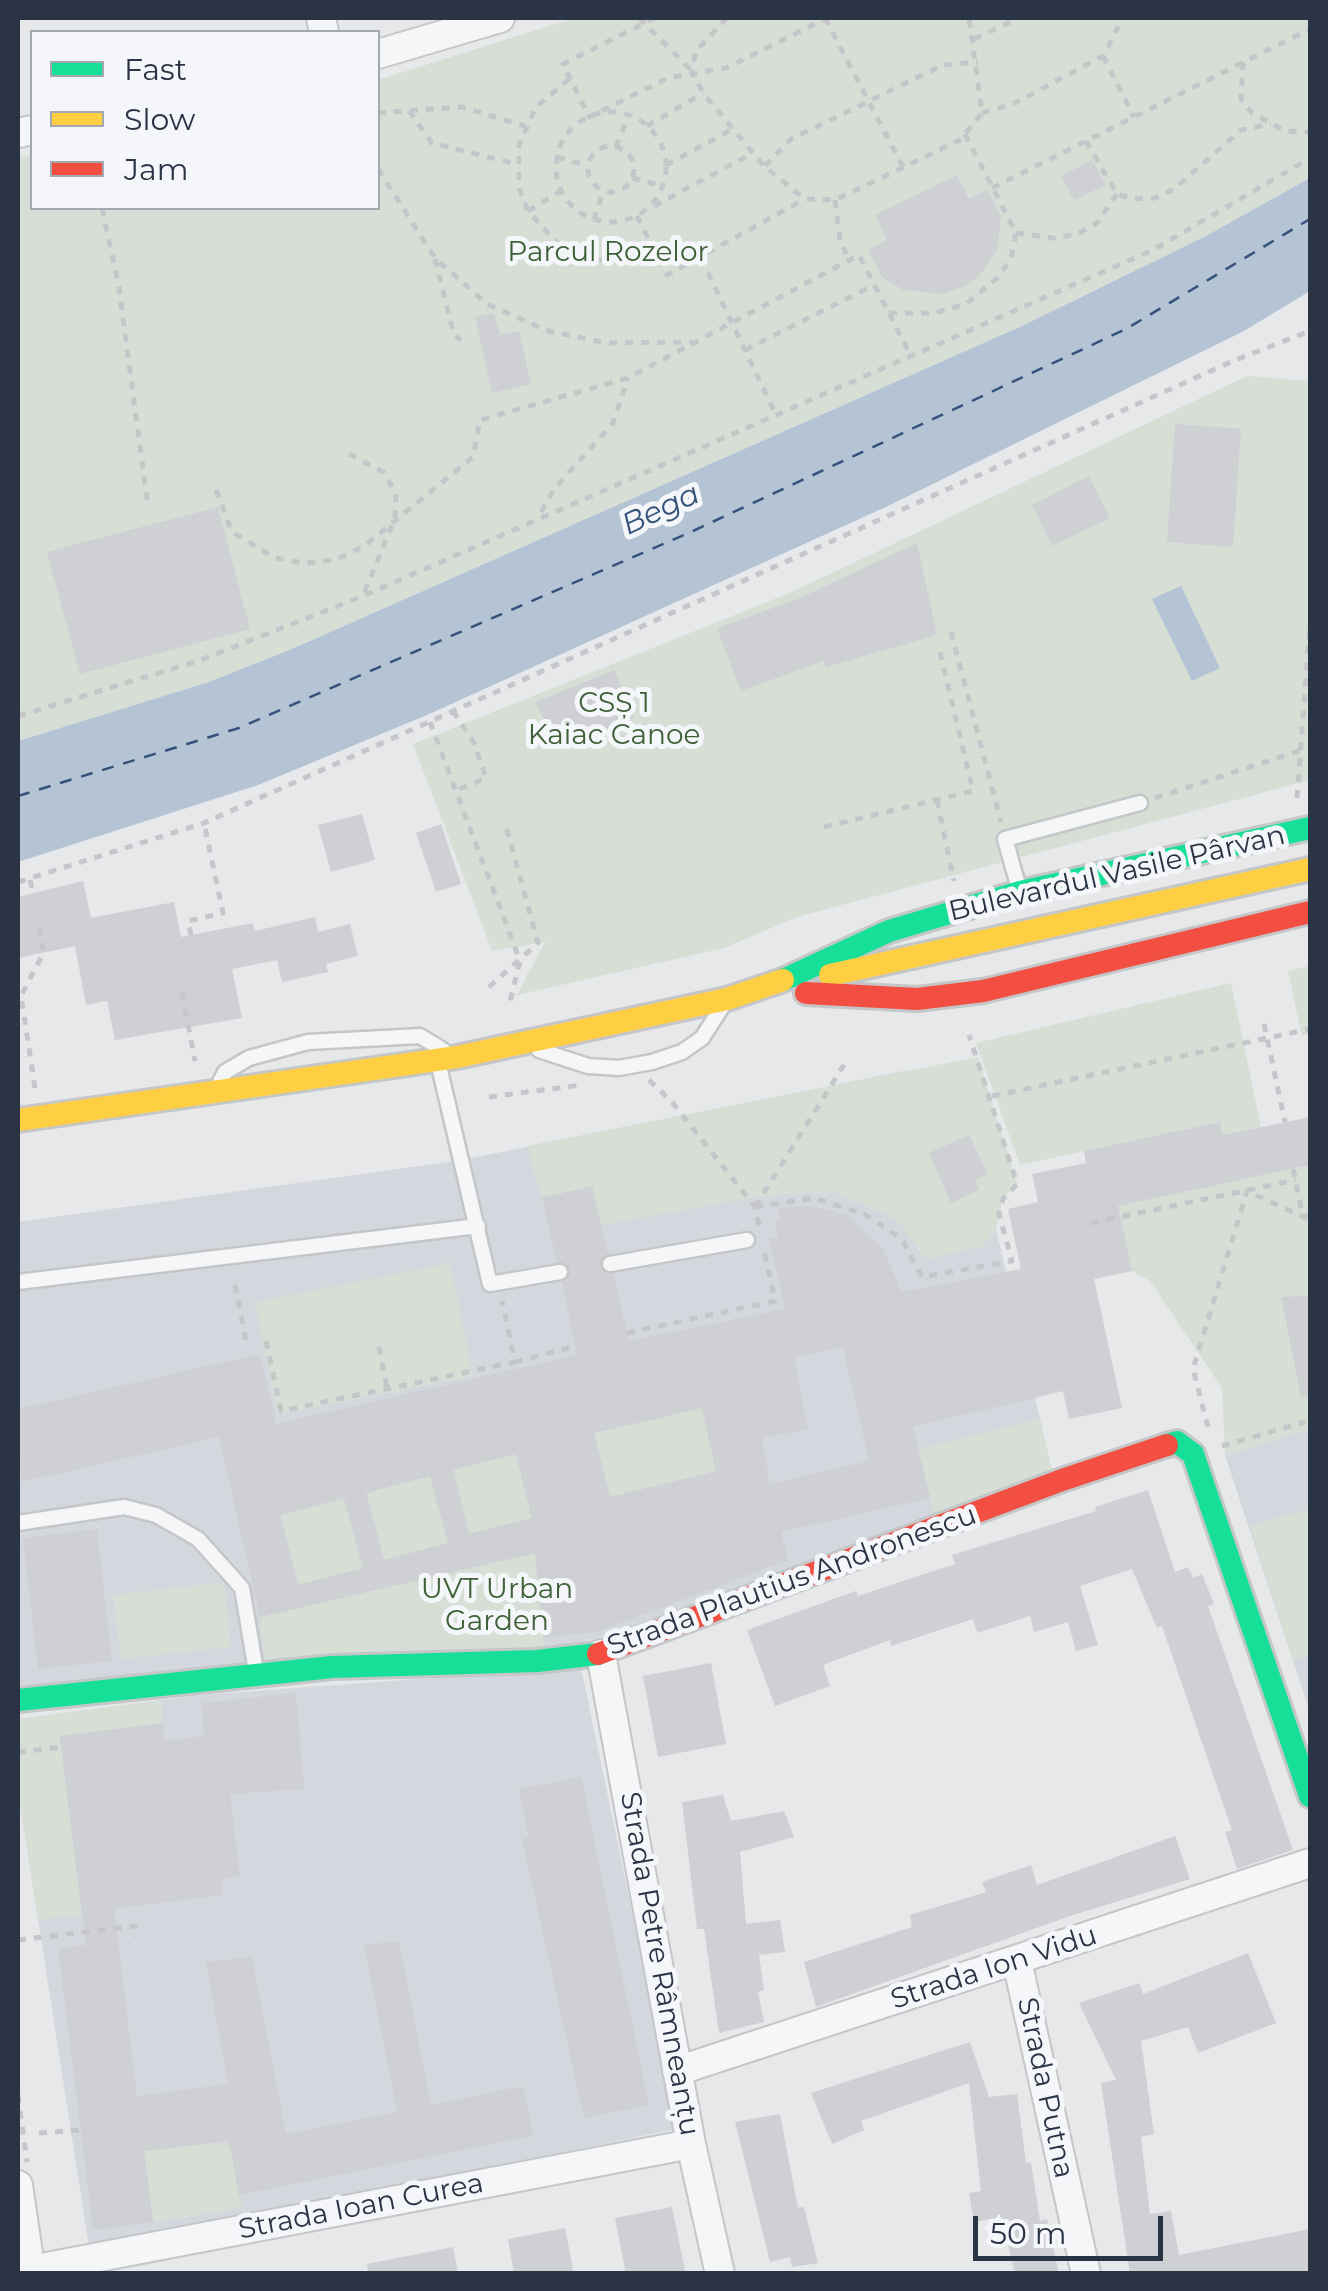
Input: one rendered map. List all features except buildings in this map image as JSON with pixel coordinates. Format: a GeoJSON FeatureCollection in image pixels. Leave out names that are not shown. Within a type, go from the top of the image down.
{"type":"FeatureCollection","features":[{"type":"Feature","properties":{"kind":"main road","name":"Bulevardul Vasile Pârvan"},"geometry":{"type":"LineString","coordinates":[[18,1120],[447,1059],[727,999],[759,991],[889,932],[1020,892],[1310,828]]}},
{"type":"Feature","properties":{"kind":"main road"},"geometry":{"type":"LineString","coordinates":[[759,991],[1310,870]]}},
{"type":"Feature","properties":{"kind":"main road","name":"Bulevardul Vasile Pârvan"},"geometry":{"type":"LineString","coordinates":[[759,991],[917,999],[983,991],[1310,912]]}},
{"type":"Feature","properties":{"kind":"main road","name":"Strada Plautius Andronescu"},"geometry":{"type":"LineString","coordinates":[[18,1700],[256,1675],[601,1654],[1062,1480],[1177,1442],[1204,1451]]}},
{"type":"Feature","properties":{"kind":"main road"},"geometry":{"type":"LineString","coordinates":[[1204,1451],[1310,1796]]}},
{"type":"Feature","properties":{"kind":"street"},"geometry":{"type":"LineString","coordinates":[[380,53],[500,18]]}},
{"type":"Feature","properties":{"kind":"street","name":"Strada Petre Râmneanțu"},"geometry":{"type":"LineString","coordinates":[[601,1654],[691,2144],[720,2274]]}},
{"type":"Feature","properties":{"kind":"street","name":"Strada Ion Vidu"},"geometry":{"type":"LineString","coordinates":[[678,2071],[1310,1863]]}},
{"type":"Feature","properties":{"kind":"street","name":"Strada Putna"},"geometry":{"type":"LineString","coordinates":[[1017,1961],[1086,2274]]}},
{"type":"Feature","properties":{"kind":"street","name":"Strada Ioan Curea"},"geometry":{"type":"LineString","coordinates":[[27,2260],[691,2144]]}},
{"type":"Feature","properties":{"kind":"street"},"geometry":{"type":"LineString","coordinates":[[18,2185],[27,2260]]}},
{"type":"Feature","properties":{"kind":"lane"},"geometry":{"type":"LineString","coordinates":[[1020,892],[1006,839],[1140,804]]}},
{"type":"Feature","properties":{"kind":"lane"},"geometry":{"type":"LineString","coordinates":[[520,1043],[588,1066],[620,1068],[652,1062],[682,1052],[702,1038],[727,999]]}},
{"type":"Feature","properties":{"kind":"lane"},"geometry":{"type":"LineString","coordinates":[[214,1094],[226,1072],[249,1058],[308,1042],[358,1036],[420,1036],[447,1059],[490,1284],[560,1272]]}},
{"type":"Feature","properties":{"kind":"lane"},"geometry":{"type":"LineString","coordinates":[[18,1282],[478,1226]]}},
{"type":"Feature","properties":{"kind":"lane"},"geometry":{"type":"LineString","coordinates":[[610,1264],[747,1240]]}},
{"type":"Feature","properties":{"kind":"lane"},"geometry":{"type":"LineString","coordinates":[[18,1523],[124,1508],[156,1515],[198,1539],[242,1588],[256,1675]]}},
{"type":"Feature","properties":{"kind":"path"},"geometry":{"type":"LineString","coordinates":[[588,117],[563,64],[641,20],[655,18]]}},
{"type":"Feature","properties":{"kind":"path"},"geometry":{"type":"LineString","coordinates":[[710,18],[717,26]]}},
{"type":"Feature","properties":{"kind":"path"},"geometry":{"type":"LineString","coordinates":[[692,72],[696,50],[727,18]]}},
{"type":"Feature","properties":{"kind":"path"},"geometry":{"type":"LineString","coordinates":[[753,153],[637,216],[609,223],[594,220],[570,204],[561,192],[556,157],[574,126],[588,117],[692,72],[726,68],[826,18],[903,167]]}},
{"type":"Feature","properties":{"kind":"path"},"geometry":{"type":"LineString","coordinates":[[969,18],[982,113]]}},
{"type":"Feature","properties":{"kind":"path"},"geometry":{"type":"LineString","coordinates":[[974,39],[1019,18]]}},
{"type":"Feature","properties":{"kind":"path"},"geometry":{"type":"LineString","coordinates":[[637,216],[667,275],[805,199],[835,200],[965,134],[982,113],[1015,103],[1102,56],[1123,18]]}},
{"type":"Feature","properties":{"kind":"path"},"geometry":{"type":"LineString","coordinates":[[641,20],[692,72],[702,93],[764,166],[805,199]]}},
{"type":"Feature","properties":{"kind":"path"},"geometry":{"type":"LineString","coordinates":[[992,188],[1310,29]]}},
{"type":"Feature","properties":{"kind":"path"},"geometry":{"type":"LineString","coordinates":[[1102,56],[1134,117]]}},
{"type":"Feature","properties":{"kind":"path"},"geometry":{"type":"LineString","coordinates":[[764,166],[792,139],[942,64],[978,62]]}},
{"type":"Feature","properties":{"kind":"path"},"geometry":{"type":"LineString","coordinates":[[1243,62],[1241,100],[1252,113],[1286,131],[1310,132]]}},
{"type":"Feature","properties":{"kind":"path"},"geometry":{"type":"LineString","coordinates":[[569,79],[536,107],[525,126],[516,164],[528,211],[561,246],[583,257],[607,262],[655,252]]}},
{"type":"Feature","properties":{"kind":"path"},"geometry":{"type":"LineString","coordinates":[[647,126],[702,93]]}},
{"type":"Feature","properties":{"kind":"path"},"geometry":{"type":"LineString","coordinates":[[380,113],[462,107],[525,126]]}},
{"type":"Feature","properties":{"kind":"path"},"geometry":{"type":"LineString","coordinates":[[409,110],[432,144],[516,164]]}},
{"type":"Feature","properties":{"kind":"path"},"geometry":{"type":"LineString","coordinates":[[588,117],[629,115],[657,137],[666,165],[663,186],[647,209]]}},
{"type":"Feature","properties":{"kind":"path"},"geometry":{"type":"LineString","coordinates":[[616,147],[629,115]]}},
{"type":"Feature","properties":{"kind":"path"},"geometry":{"type":"LineString","coordinates":[[1086,141],[1117,194],[1134,200],[1155,198],[1174,189],[1241,130],[1271,124]]}},
{"type":"Feature","properties":{"kind":"path"},"geometry":{"type":"LineString","coordinates":[[666,165],[733,130]]}},
{"type":"Feature","properties":{"kind":"path"},"geometry":{"type":"LineString","coordinates":[[889,313],[935,313],[966,304],[1004,269],[1016,233],[965,134]]}},
{"type":"Feature","properties":{"kind":"path"},"geometry":{"type":"LineString","coordinates":[[616,147],[632,162],[632,178],[617,192],[604,191],[591,182],[588,166],[601,148],[616,147]]}},
{"type":"Feature","properties":{"kind":"path"},"geometry":{"type":"LineString","coordinates":[[556,157],[588,166]]}},
{"type":"Feature","properties":{"kind":"path"},"geometry":{"type":"LineString","coordinates":[[18,716],[202,660],[363,596],[540,515],[1153,250],[1310,158]]}},
{"type":"Feature","properties":{"kind":"path"},"geometry":{"type":"LineString","coordinates":[[380,172],[435,258],[487,304],[548,331],[607,343],[694,342]]}},
{"type":"Feature","properties":{"kind":"path"},"geometry":{"type":"LineString","coordinates":[[632,178],[663,186]]}},
{"type":"Feature","properties":{"kind":"path"},"geometry":{"type":"LineString","coordinates":[[594,220],[604,191]]}},
{"type":"Feature","properties":{"kind":"path"},"geometry":{"type":"LineString","coordinates":[[528,211],[561,192]]}},
{"type":"Feature","properties":{"kind":"path"},"geometry":{"type":"LineString","coordinates":[[1016,233],[1054,238],[1078,234],[1097,223],[1117,194]]}},
{"type":"Feature","properties":{"kind":"path"},"geometry":{"type":"LineString","coordinates":[[835,200],[840,240],[849,260]]}},
{"type":"Feature","properties":{"kind":"path"},"geometry":{"type":"LineString","coordinates":[[102,210],[120,288],[148,507]]}},
{"type":"Feature","properties":{"kind":"path"},"geometry":{"type":"LineString","coordinates":[[216,490],[232,532],[275,558],[304,562],[335,560],[364,546],[472,457],[480,420],[628,378],[859,256],[910,354]]}},
{"type":"Feature","properties":{"kind":"path"},"geometry":{"type":"LineString","coordinates":[[435,258],[454,335],[461,340]]}},
{"type":"Feature","properties":{"kind":"path"},"geometry":{"type":"LineString","coordinates":[[701,258],[775,414]]}},
{"type":"Feature","properties":{"kind":"path"},"geometry":{"type":"LineString","coordinates":[[745,350],[874,285]]}},
{"type":"Feature","properties":{"kind":"path"},"geometry":{"type":"LineString","coordinates":[[18,882],[204,823],[1233,361],[1310,331]]}},
{"type":"Feature","properties":{"kind":"path"},"geometry":{"type":"LineString","coordinates":[[540,515],[555,488],[613,423],[628,378]]}},
{"type":"Feature","properties":{"kind":"path"},"geometry":{"type":"LineString","coordinates":[[349,454],[382,472],[396,494],[395,518],[363,596]]}},
{"type":"Feature","properties":{"kind":"path"},"geometry":{"type":"LineString","coordinates":[[1297,799],[1310,622]]}},
{"type":"Feature","properties":{"kind":"path"},"geometry":{"type":"LineString","coordinates":[[950,632],[1006,839]]}},
{"type":"Feature","properties":{"kind":"path"},"geometry":{"type":"LineString","coordinates":[[824,827],[974,791],[938,644]]}},
{"type":"Feature","properties":{"kind":"path"},"geometry":{"type":"LineString","coordinates":[[452,711],[474,743],[486,778],[456,790]]}},
{"type":"Feature","properties":{"kind":"path"},"geometry":{"type":"LineString","coordinates":[[430,722],[520,961],[509,1006]]}},
{"type":"Feature","properties":{"kind":"path"},"geometry":{"type":"LineString","coordinates":[[1140,804],[1300,751]]}},
{"type":"Feature","properties":{"kind":"path"},"geometry":{"type":"LineString","coordinates":[[937,800],[954,880]]}},
{"type":"Feature","properties":{"kind":"path"},"geometry":{"type":"LineString","coordinates":[[191,935],[188,921],[224,913],[204,823]]}},
{"type":"Feature","properties":{"kind":"path"},"geometry":{"type":"LineString","coordinates":[[490,988],[538,943],[506,826]]}},
{"type":"Feature","properties":{"kind":"path"},"geometry":{"type":"LineString","coordinates":[[30,880],[33,893]]}},
{"type":"Feature","properties":{"kind":"path"},"geometry":{"type":"LineString","coordinates":[[35,1088],[21,996],[44,952],[38,923]]}},
{"type":"Feature","properties":{"kind":"path"},"geometry":{"type":"LineString","coordinates":[[182,992],[194,1061]]}},
{"type":"Feature","properties":{"kind":"path"},"geometry":{"type":"LineString","coordinates":[[1264,1024],[1285,1122]]}},
{"type":"Feature","properties":{"kind":"path"},"geometry":{"type":"LineString","coordinates":[[992,1096],[1310,1029]]}},
{"type":"Feature","properties":{"kind":"path"},"geometry":{"type":"LineString","coordinates":[[755,1207],[814,1198],[864,1214],[902,1240],[922,1277],[1012,1261],[999,1214],[1003,1199],[1017,1184],[992,1096],[969,1034]]}},
{"type":"Feature","properties":{"kind":"path"},"geometry":{"type":"LineString","coordinates":[[755,1207],[847,1060]]}},
{"type":"Feature","properties":{"kind":"path"},"geometry":{"type":"LineString","coordinates":[[626,1333],[775,1301],[755,1207],[672,1102]]}},
{"type":"Feature","properties":{"kind":"path"},"geometry":{"type":"LineString","coordinates":[[1293,1168],[1308,1218]]}},
{"type":"Feature","properties":{"kind":"path"},"geometry":{"type":"LineString","coordinates":[[1091,1223],[1296,1180]]}},
{"type":"Feature","properties":{"kind":"path"},"geometry":{"type":"LineString","coordinates":[[1246,1190],[1308,1218]]}},
{"type":"Feature","properties":{"kind":"path"},"geometry":{"type":"LineString","coordinates":[[1246,1190],[1194,1369],[1204,1451],[1305,1422]]}},
{"type":"Feature","properties":{"kind":"path"},"geometry":{"type":"LineString","coordinates":[[1004,1232],[1012,1230]]}},
{"type":"Feature","properties":{"kind":"path"},"geometry":{"type":"LineString","coordinates":[[952,1272],[954,1282]]}},
{"type":"Feature","properties":{"kind":"path"},"geometry":{"type":"LineString","coordinates":[[235,1285],[248,1346]]}},
{"type":"Feature","properties":{"kind":"path"},"geometry":{"type":"LineString","coordinates":[[501,1299],[515,1362]]}},
{"type":"Feature","properties":{"kind":"path"},"geometry":{"type":"LineString","coordinates":[[266,1341],[281,1411],[576,1346]]}},
{"type":"Feature","properties":{"kind":"path"},"geometry":{"type":"LineString","coordinates":[[379,1347],[387,1388]]}},
{"type":"Feature","properties":{"kind":"path"},"geometry":{"type":"LineString","coordinates":[[18,1752],[61,1747]]}},
{"type":"Feature","properties":{"kind":"path"},"geometry":{"type":"LineString","coordinates":[[18,1940],[134,1926],[136,1937]]}},
{"type":"Feature","properties":{"kind":"path"},"geometry":{"type":"LineString","coordinates":[[39,2133],[80,2130]]}},
{"type":"Feature","properties":{"kind":"shaded area"},"geometry":{"type":"Polygon","coordinates":[[[909,1070],[982,1247],[996,1229],[1052,1471],[645,1627],[545,1650],[18,1685],[18,1222],[462,1160],[909,1070]]]}},
{"type":"Feature","properties":{"kind":"shaded area"},"geometry":{"type":"Polygon","coordinates":[[[1310,1429],[1310,1712],[1225,1455],[1310,1429]]]}},
{"type":"Feature","properties":{"kind":"shaded area"},"geometry":{"type":"Polygon","coordinates":[[[581,1667],[677,2129],[89,2247],[18,1790],[18,1719],[201,1695],[581,1667]]]}},
{"type":"Feature","properties":{"kind":"green space","name":"Parcul Rozelor"},"geometry":{"type":"Polygon","coordinates":[[[574,18],[1310,18],[1310,178],[1206,236],[1022,326],[292,649],[209,682],[18,741],[18,158],[30,155],[30,210],[380,210],[380,79],[574,18]]]}},
{"type":"Feature","properties":{"kind":"green space","name":"CSȘ 1 Kaiac Canoe"},"geometry":{"type":"Polygon","coordinates":[[[1247,376],[1310,381],[1310,780],[797,917],[724,948],[517,995],[545,942],[492,951],[413,744],[792,592],[1247,376]]]}},
{"type":"Feature","properties":{"kind":"green space"},"geometry":{"type":"Polygon","coordinates":[[[1310,966],[1310,1034],[1302,1036],[1288,971],[1310,966]]]}},
{"type":"Feature","properties":{"kind":"green space"},"geometry":{"type":"Polygon","coordinates":[[[1231,983],[1261,1127],[1223,1135],[1220,1122],[1020,1165],[976,1043],[1231,983]]]}},
{"type":"Feature","properties":{"kind":"green space"},"geometry":{"type":"Polygon","coordinates":[[[978,1057],[1017,1184],[1003,1199],[996,1229],[982,1247],[926,1259],[897,1220],[836,1192],[762,1196],[601,1225],[592,1186],[542,1198],[527,1146],[978,1057]]]}},
{"type":"Feature","properties":{"kind":"green space"},"geometry":{"type":"Polygon","coordinates":[[[1310,1165],[1310,1429],[1225,1455],[1222,1388],[1150,1281],[1132,1271],[1088,1212],[1310,1165]]]}},
{"type":"Feature","properties":{"kind":"green space"},"geometry":{"type":"Polygon","coordinates":[[[450,1263],[473,1376],[277,1415],[255,1302],[450,1263]]]}},
{"type":"Feature","properties":{"kind":"green space"},"geometry":{"type":"Polygon","coordinates":[[[702,1408],[716,1471],[610,1497],[594,1433],[702,1408]]]}},
{"type":"Feature","properties":{"kind":"green space"},"geometry":{"type":"Polygon","coordinates":[[[1040,1419],[1052,1471],[935,1517],[918,1449],[1040,1419]]]}},
{"type":"Feature","properties":{"kind":"green space"},"geometry":{"type":"Polygon","coordinates":[[[516,1454],[532,1518],[469,1534],[453,1470],[516,1454]]]}},
{"type":"Feature","properties":{"kind":"green space"},"geometry":{"type":"Polygon","coordinates":[[[430,1476],[448,1543],[384,1560],[367,1493],[430,1476]]]}},
{"type":"Feature","properties":{"kind":"green space"},"geometry":{"type":"Polygon","coordinates":[[[344,1499],[363,1568],[299,1585],[280,1515],[344,1499]]]}},
{"type":"Feature","properties":{"kind":"green space"},"geometry":{"type":"Polygon","coordinates":[[[1310,1508],[1310,1655],[1293,1661],[1250,1526],[1310,1508]]]}},
{"type":"Feature","properties":{"kind":"green space","name":"UVT Urban Garden"},"geometry":{"type":"Polygon","coordinates":[[[535,1553],[545,1650],[265,1661],[260,1617],[535,1553]]]}},
{"type":"Feature","properties":{"kind":"green space"},"geometry":{"type":"Polygon","coordinates":[[[224,1582],[231,1647],[121,1659],[113,1595],[224,1582]]]}},
{"type":"Feature","properties":{"kind":"green space"},"geometry":{"type":"Polygon","coordinates":[[[162,1700],[162,1723],[60,1737],[82,1915],[38,1920],[18,1790],[18,1719],[162,1700]]]}},
{"type":"Feature","properties":{"kind":"green space"},"geometry":{"type":"Polygon","coordinates":[[[212,2143],[230,2145],[242,2208],[153,2222],[144,2151],[212,2143]]]}},
{"type":"Feature","properties":{"kind":"water","name":"Bega"},"geometry":{"type":"Polygon","coordinates":[[[1310,178],[1310,291],[1244,331],[888,506],[427,715],[258,785],[18,862],[18,741],[209,682],[292,649],[1022,326],[1206,236],[1310,178]]]}},
{"type":"Feature","properties":{"kind":"water"},"geometry":{"type":"Polygon","coordinates":[[[1181,586],[1220,668],[1192,681],[1152,599],[1181,586]]]}},
{"type":"Feature","properties":{"kind":"ferry route"},"geometry":{"type":"LineString","coordinates":[[18,796],[239,728],[693,531],[1126,329],[1310,219]]}},
{"type":"Feature","properties":{"kind":"traffic: fast"},"geometry":{"type":"LineString","coordinates":[[783,980],[889,931],[1020,892],[1310,828]]}},
{"type":"Feature","properties":{"kind":"traffic: fast"},"geometry":{"type":"LineString","coordinates":[[1167,1445],[1177,1442],[1193,1454],[1310,1796]]}},
{"type":"Feature","properties":{"kind":"traffic: fast"},"geometry":{"type":"LineString","coordinates":[[18,1700],[332,1667],[537,1661],[598,1654]]}},
{"type":"Feature","properties":{"kind":"traffic: slow"},"geometry":{"type":"LineString","coordinates":[[830,975],[1310,869]]}},
{"type":"Feature","properties":{"kind":"traffic: slow"},"geometry":{"type":"LineString","coordinates":[[18,1120],[457,1057],[727,999],[783,980]]}},
{"type":"Feature","properties":{"kind":"traffic: jam"},"geometry":{"type":"LineString","coordinates":[[806,993],[917,999],[983,991],[1310,912]]}},
{"type":"Feature","properties":{"kind":"traffic: jam"},"geometry":{"type":"LineString","coordinates":[[598,1654],[1062,1480],[1167,1445]]}}]}
